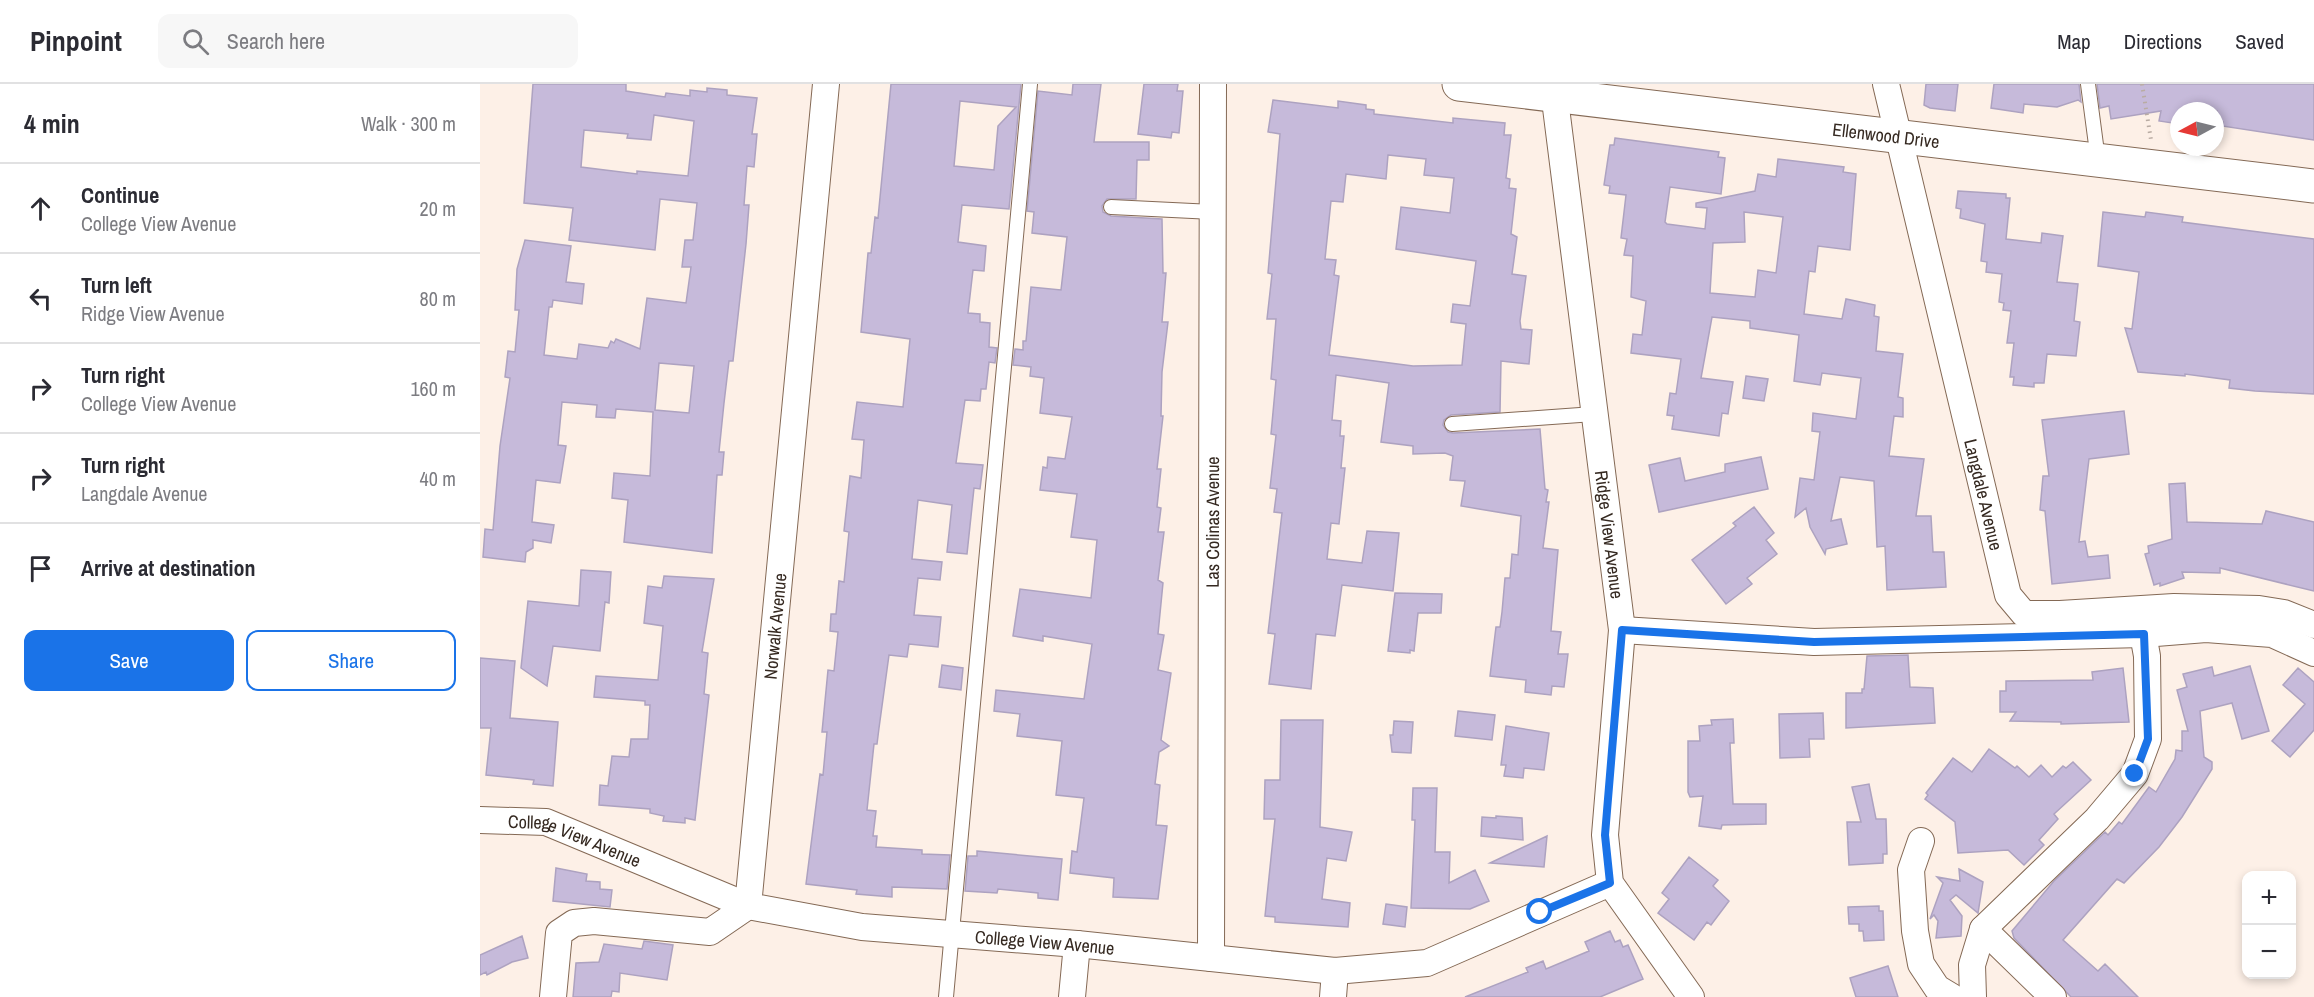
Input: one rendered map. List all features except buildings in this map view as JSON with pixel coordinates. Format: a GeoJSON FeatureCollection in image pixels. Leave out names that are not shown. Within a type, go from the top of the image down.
{"type":"FeatureCollection","features":[{"type":"Feature","properties":{"kind":"street","name":"Norwalk Avenue"},"geometry":{"type":"LineString","coordinates":[[747,906],[826,84]]}},
{"type":"Feature","properties":{"kind":"street","name":"Las Colinas Avenue"},"geometry":{"type":"LineString","coordinates":[[1211,958],[1213,84]]}},
{"type":"Feature","properties":{"kind":"street","name":"Ellenwood Drive"},"geometry":{"type":"LineString","coordinates":[[1459,84],[1554,90],[1899,136],[2314,186]]}},
{"type":"Feature","properties":{"kind":"street","name":"Langdale Avenue"},"geometry":{"type":"LineString","coordinates":[[1886,84],[2008,595],[2024,614],[2174,607],[2259,609],[2284,613],[2314,625]]}},
{"type":"Feature","properties":{"kind":"street","name":"Ridge View Avenue"},"geometry":{"type":"LineString","coordinates":[[1554,90],[1622,630],[1605,835],[1610,883],[1691,997]]}},
{"type":"Feature","properties":{"kind":"street"},"geometry":{"type":"LineString","coordinates":[[1622,630],[1814,642],[2144,634],[2206,629],[2272,634],[2314,653]]}},
{"type":"Feature","properties":{"kind":"street"},"geometry":{"type":"LineString","coordinates":[[1973,997],[1972,965],[1983,929],[2097,819],[2135,774],[2148,739],[2144,634]]}},
{"type":"Feature","properties":{"kind":"street","name":"College View Avenue"},"geometry":{"type":"LineString","coordinates":[[480,820],[546,822],[747,906],[861,927],[1077,944],[1335,971],[1427,963],[1610,883]]}},
{"type":"Feature","properties":{"kind":"street"},"geometry":{"type":"LineString","coordinates":[[1921,841],[1911,870],[1915,931],[1921,964],[1937,988],[1952,997]]}},
{"type":"Feature","properties":{"kind":"street"},"geometry":{"type":"LineString","coordinates":[[553,997],[559,933],[574,923],[594,921],[710,932],[747,906]]}},
{"type":"Feature","properties":{"kind":"street"},"geometry":{"type":"LineString","coordinates":[[1983,929],[2053,997]]}},
{"type":"Feature","properties":{"kind":"street"},"geometry":{"type":"LineString","coordinates":[[1072,997],[1077,944]]}},
{"type":"Feature","properties":{"kind":"street"},"geometry":{"type":"LineString","coordinates":[[1333,997],[1335,971]]}},
{"type":"Feature","properties":{"kind":"lane"},"geometry":{"type":"LineString","coordinates":[[946,997],[1030,84]]}},
{"type":"Feature","properties":{"kind":"lane"},"geometry":{"type":"LineString","coordinates":[[2088,84],[2097,160]]}},
{"type":"Feature","properties":{"kind":"lane"},"geometry":{"type":"LineString","coordinates":[[1111,207],[1213,212]]}},
{"type":"Feature","properties":{"kind":"lane"},"geometry":{"type":"LineString","coordinates":[[1452,424],[1594,414]]}},
{"type":"Feature","properties":{"kind":"path"},"geometry":{"type":"LineString","coordinates":[[2142,84],[2156,167]]}},
{"type":"Feature","properties":{"kind":"route"},"geometry":{"type":"LineString","coordinates":[[1540,912],[1610,883],[1605,835],[1622,630],[1814,642],[2144,634],[2148,739],[2135,774]]}}]}
